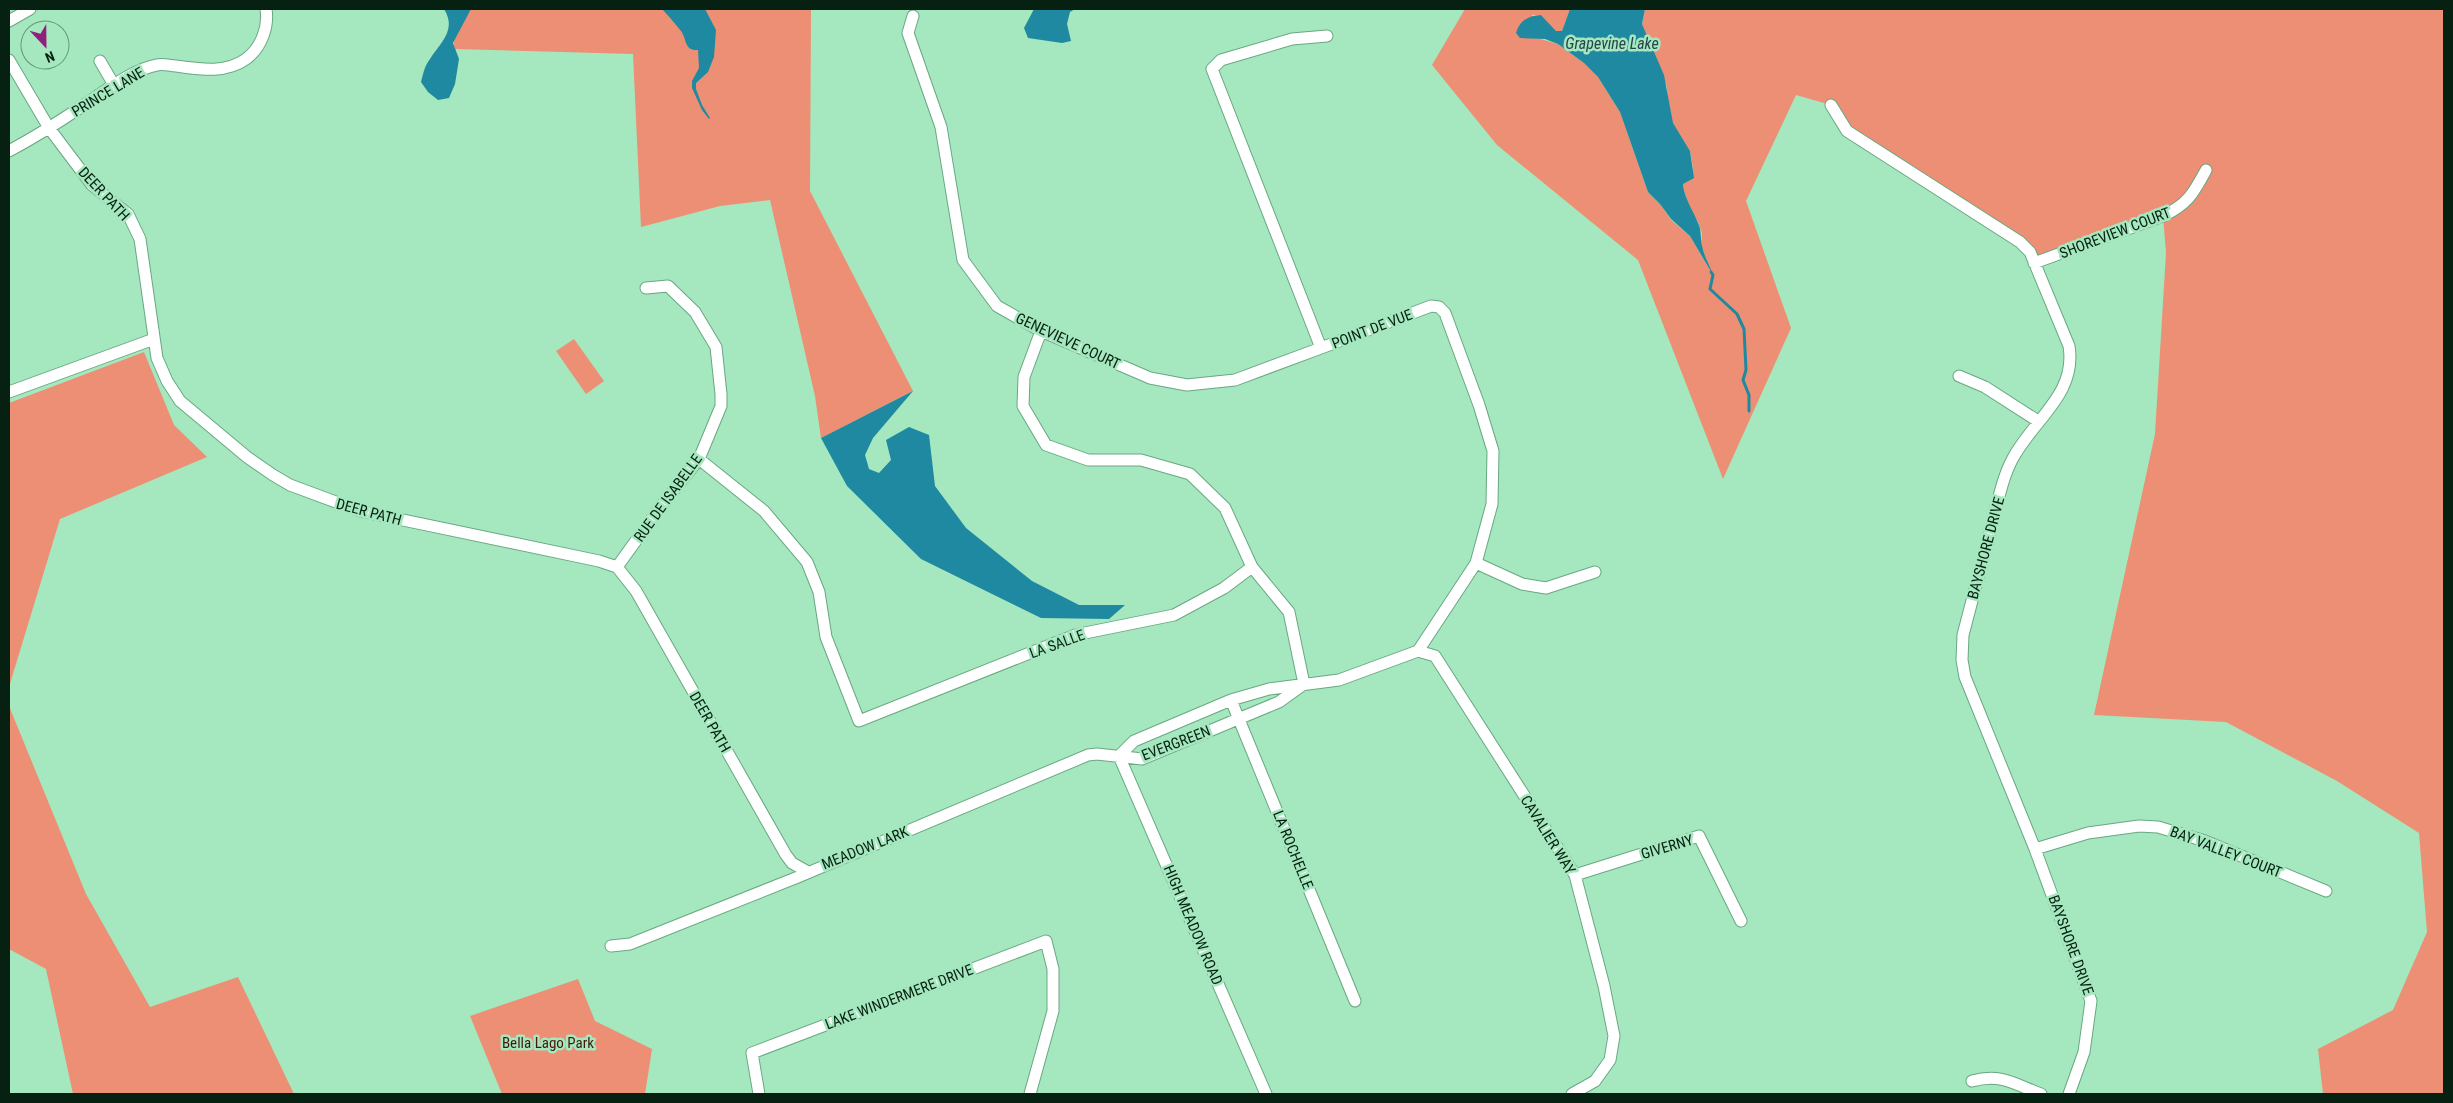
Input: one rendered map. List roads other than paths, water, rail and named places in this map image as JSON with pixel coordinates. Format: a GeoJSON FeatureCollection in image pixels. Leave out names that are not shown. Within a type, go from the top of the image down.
{"type":"FeatureCollection","features":[{"type":"Feature","properties":{"kind":"street"},"geometry":{"type":"LineString","coordinates":[[9,21],[30,9]]}},
{"type":"Feature","properties":{"kind":"street","name":"PRINCE LANE"},"geometry":{"type":"LineString","coordinates":[[9,151],[49,128],[114,85],[159,64],[219,70],[237,64],[254,53],[265,31],[266,9]]}},
{"type":"Feature","properties":{"kind":"street","name":"GENEVIEVE COURT"},"geometry":{"type":"LineString","coordinates":[[913,16],[908,33],[941,127],[963,260],[997,306],[1041,331],[1150,378],[1187,385],[1235,380],[1321,348]]}},
{"type":"Feature","properties":{"kind":"street","name":"POINT DE VUE"},"geometry":{"type":"LineString","coordinates":[[1327,36],[1292,39],[1220,60],[1212,69],[1321,348],[1431,306],[1439,307],[1445,313],[1479,405],[1493,451],[1490,516],[1476,563],[1418,650]]}},
{"type":"Feature","properties":{"kind":"street","name":"DEER PATH"},"geometry":{"type":"LineString","coordinates":[[9,60],[49,128],[92,185],[128,214],[140,239],[157,358],[167,381],[180,401],[247,457],[290,485],[360,511],[599,561],[616,567],[636,591],[786,855],[792,863],[808,872]]}},
{"type":"Feature","properties":{"kind":"street"},"geometry":{"type":"LineString","coordinates":[[100,61],[114,85]]}},
{"type":"Feature","properties":{"kind":"street","name":"BAYSHORE DRIVE"},"geometry":{"type":"LineString","coordinates":[[1831,105],[1847,130],[2020,242],[2030,252],[2070,346],[2071,356],[2067,383],[2060,395],[2021,444],[2005,474],[1963,635],[1962,660],[1965,677],[2035,849],[2091,1001],[2084,1052],[2068,1094]]}},
{"type":"Feature","properties":{"kind":"street","name":"SHOREVIEW COURT"},"geometry":{"type":"LineString","coordinates":[[2034,263],[2163,216],[2181,207],[2192,196],[2206,170]]}},
{"type":"Feature","properties":{"kind":"street","name":"RUE DE ISABELLE"},"geometry":{"type":"LineString","coordinates":[[616,567],[699,459],[721,406],[716,347],[695,312],[668,286],[646,288]]}},
{"type":"Feature","properties":{"kind":"street"},"geometry":{"type":"LineString","coordinates":[[1041,331],[1024,377],[1023,406],[1046,445],[1088,460],[1141,460],[1190,474],[1225,508],[1252,567],[1289,612],[1304,684]]}},
{"type":"Feature","properties":{"kind":"street"},"geometry":{"type":"LineString","coordinates":[[9,392],[154,339]]}},
{"type":"Feature","properties":{"kind":"street"},"geometry":{"type":"LineString","coordinates":[[1959,376],[1985,387],[2038,421]]}},
{"type":"Feature","properties":{"kind":"street","name":"LA SALLE"},"geometry":{"type":"LineString","coordinates":[[699,459],[764,511],[807,562],[819,592],[826,637],[859,721],[1075,635],[1174,615],[1224,588],[1252,567]]}},
{"type":"Feature","properties":{"kind":"street"},"geometry":{"type":"LineString","coordinates":[[1476,563],[1522,584],[1546,588],[1594,572]]}},
{"type":"Feature","properties":{"kind":"street","name":"EVERGREEN"},"geometry":{"type":"LineString","coordinates":[[1119,756],[1134,741],[1231,700],[1269,688],[1339,680],[1418,650]]}},
{"type":"Feature","properties":{"kind":"street","name":"CAVALIER WAY"},"geometry":{"type":"LineString","coordinates":[[1418,650],[1434,656],[1574,875],[1604,986],[1614,1036],[1610,1060],[1594,1082],[1572,1094]]}},
{"type":"Feature","properties":{"kind":"street","name":"EVERGREEN"},"geometry":{"type":"LineString","coordinates":[[1119,756],[1142,759],[1279,702],[1304,684]]}},
{"type":"Feature","properties":{"kind":"street","name":"LA ROCHELLE"},"geometry":{"type":"LineString","coordinates":[[1231,700],[1355,1001]]}},
{"type":"Feature","properties":{"kind":"street","name":"MEADOW LARK"},"geometry":{"type":"LineString","coordinates":[[611,946],[630,944],[1088,755],[1119,756]]}},
{"type":"Feature","properties":{"kind":"street","name":"HIGH MEADOW ROAD"},"geometry":{"type":"LineString","coordinates":[[1119,756],[1266,1094]]}},
{"type":"Feature","properties":{"kind":"street","name":"BAY VALLEY COURT"},"geometry":{"type":"LineString","coordinates":[[2035,849],[2088,834],[2139,826],[2158,827],[2205,841],[2326,891]]}},
{"type":"Feature","properties":{"kind":"street","name":"GIVERNY"},"geometry":{"type":"LineString","coordinates":[[1574,875],[1698,836],[1741,921]]}},
{"type":"Feature","properties":{"kind":"street","name":"LAKE WINDERMERE DRIVE"},"geometry":{"type":"LineString","coordinates":[[759,1094],[752,1053],[1046,941],[1053,969],[1053,1011],[1030,1094]]}},
{"type":"Feature","properties":{"kind":"street"},"geometry":{"type":"LineString","coordinates":[[1972,1081],[1989,1076],[2001,1078],[2041,1094]]}},
{"type":"Feature","properties":{"kind":"water"},"geometry":{"type":"Polygon","coordinates":[[[444,9],[471,9],[453,43],[459,59],[455,84],[449,98],[438,100],[428,92],[421,82],[427,64],[443,41],[448,30],[448,16],[444,9]]]}},
{"type":"Feature","properties":{"kind":"water"},"geometry":{"type":"Polygon","coordinates":[[[662,9],[705,9],[716,30],[714,57],[708,72],[696,83],[696,89],[709,119],[702,110],[692,88],[692,81],[699,68],[698,50],[688,47],[681,31],[662,9]]]}},
{"type":"Feature","properties":{"kind":"water"},"geometry":{"type":"Polygon","coordinates":[[[1034,9],[1075,9],[1070,12],[1067,24],[1071,41],[1062,43],[1028,38],[1024,28],[1034,9]]]}},
{"type":"Feature","properties":{"kind":"water","name":"Grapevine Lake"},"geometry":{"type":"Polygon","coordinates":[[[1570,9],[1645,9],[1642,24],[1664,75],[1673,123],[1690,151],[1694,178],[1683,184],[1687,199],[1699,226],[1703,250],[1713,275],[1690,236],[1671,219],[1648,192],[1620,112],[1598,77],[1584,63],[1558,44],[1545,39],[1520,38],[1516,33],[1525,20],[1532,16],[1541,15],[1556,31],[1562,31],[1570,9]]]}},
{"type":"Feature","properties":{"kind":"water"},"geometry":{"type":"Polygon","coordinates":[[[913,391],[873,438],[865,455],[869,469],[879,473],[891,460],[886,440],[909,427],[929,435],[935,486],[966,528],[1032,581],[1079,605],[1125,605],[1109,619],[1041,618],[921,559],[847,486],[821,438],[913,391]]]}},
{"type":"Feature","properties":{"kind":"waterway"},"geometry":{"type":"LineString","coordinates":[[1711,272],[1713,275],[1710,289],[1737,314],[1744,329],[1746,370],[1743,380],[1749,395],[1749,411]]}},
{"type":"Feature","properties":{"kind":"park label","name":"Bella Lago Park"},"geometry":{"type":"Point","coordinates":[548,1043]}}]}
